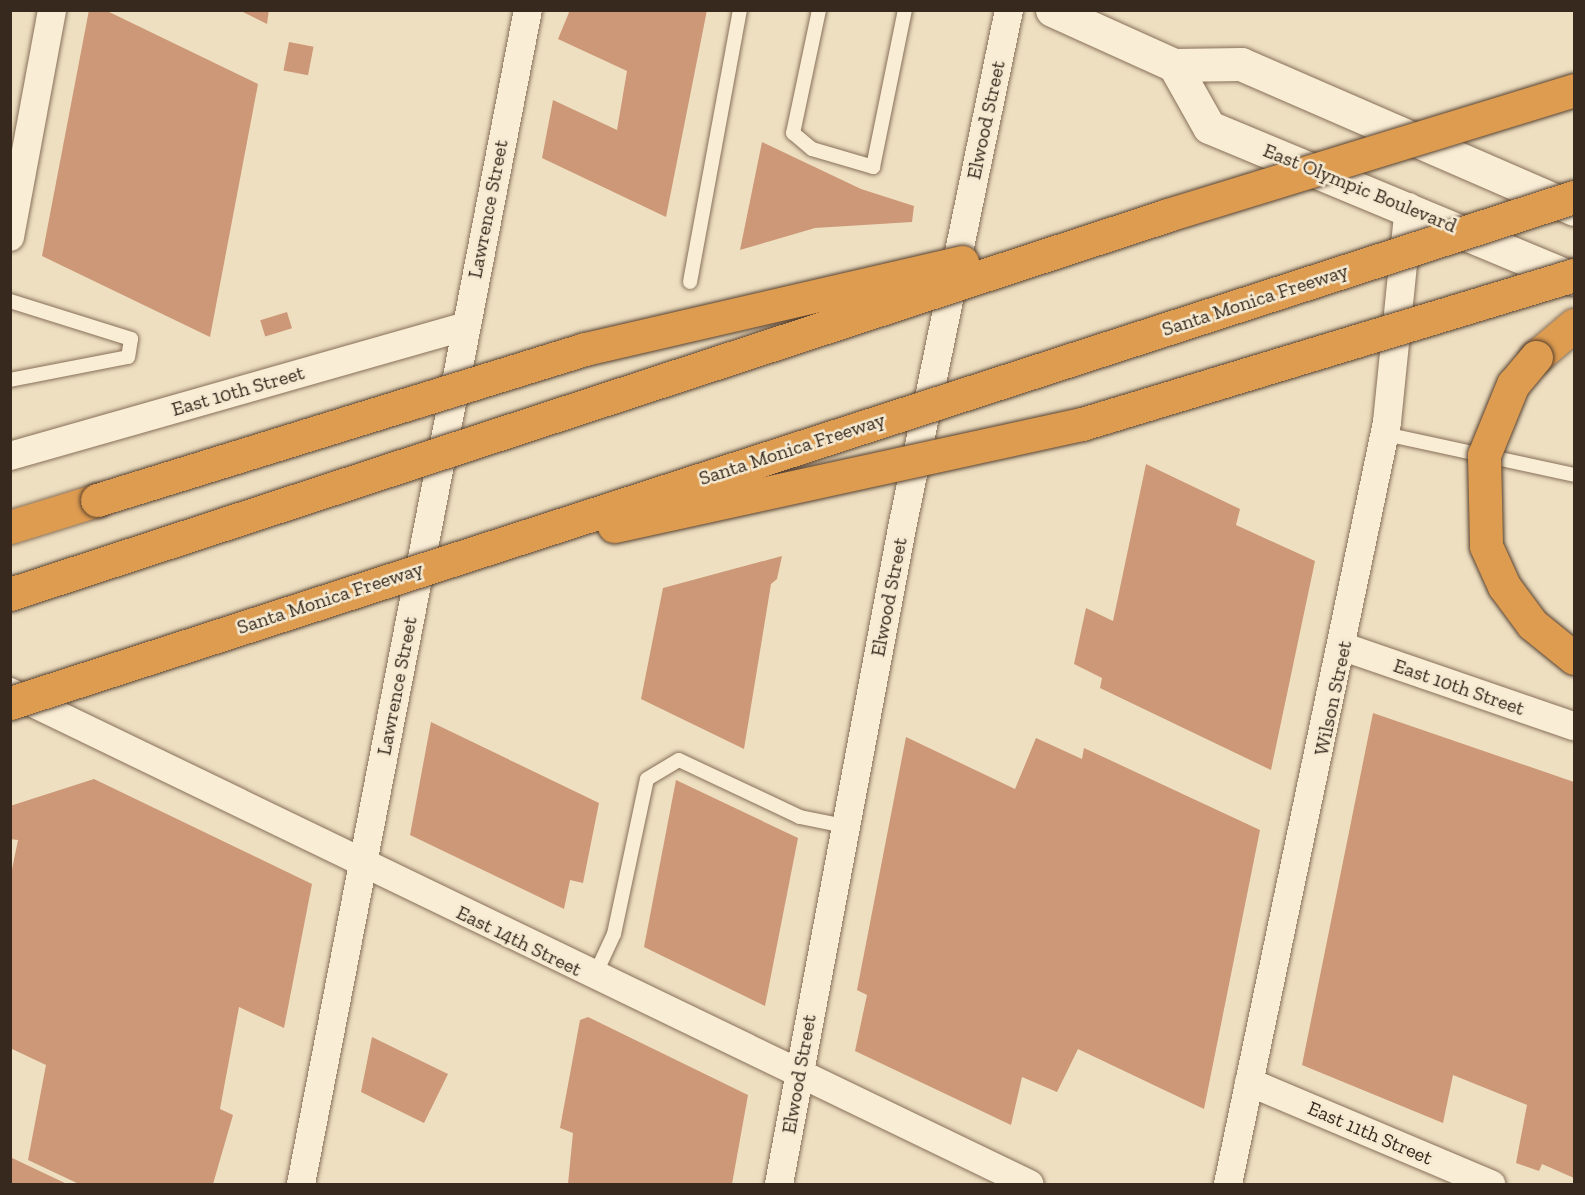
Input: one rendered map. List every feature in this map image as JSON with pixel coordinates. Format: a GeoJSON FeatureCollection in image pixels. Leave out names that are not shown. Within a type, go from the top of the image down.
{"type":"FeatureCollection","features":[{"type":"Feature","properties":{"kind":"highway"},"geometry":{"type":"LineString","coordinates":[[10,594],[1168,214],[1575,90]]}},
{"type":"Feature","properties":{"kind":"highway","name":"Santa Monica Freeway"},"geometry":{"type":"LineString","coordinates":[[10,703],[421,568],[1575,197]]}},
{"type":"Feature","properties":{"kind":"highway"},"geometry":{"type":"LineString","coordinates":[[10,527],[585,349],[1168,214]]}},
{"type":"Feature","properties":{"kind":"highway"},"geometry":{"type":"LineString","coordinates":[[421,568],[1082,424],[1575,277]]}},
{"type":"Feature","properties":{"kind":"highway"},"geometry":{"type":"LineString","coordinates":[[1575,325],[1513,384],[1484,455],[1482,500],[1486,546],[1504,586],[1532,624],[1575,658]]}},
{"type":"Feature","properties":{"kind":"main road"},"geometry":{"type":"LineString","coordinates":[[1052,10],[1174,65],[1241,64],[1575,209]]}},
{"type":"Feature","properties":{"kind":"main road","name":"East Olympic Boulevard"},"geometry":{"type":"LineString","coordinates":[[1174,65],[1209,127],[1409,207],[1575,277]]}},
{"type":"Feature","properties":{"kind":"street"},"geometry":{"type":"LineString","coordinates":[[10,237],[52,10]]}},
{"type":"Feature","properties":{"kind":"street","name":"Lawrence Street"},"geometry":{"type":"LineString","coordinates":[[301,1185],[465,326],[528,10]]}},
{"type":"Feature","properties":{"kind":"street","name":"Elwood Street"},"geometry":{"type":"LineString","coordinates":[[779,1185],[845,826],[1008,10]]}},
{"type":"Feature","properties":{"kind":"street","name":"Wilson Street"},"geometry":{"type":"LineString","coordinates":[[1228,1185],[1344,647],[1385,434],[1409,207]]}},
{"type":"Feature","properties":{"kind":"street","name":"East 10th Street"},"geometry":{"type":"LineString","coordinates":[[10,456],[465,326]]}},
{"type":"Feature","properties":{"kind":"street","name":"East 10th Street"},"geometry":{"type":"LineString","coordinates":[[1344,647],[1575,726]]}},
{"type":"Feature","properties":{"kind":"street","name":"East 14th Street"},"geometry":{"type":"LineString","coordinates":[[10,692],[363,866],[1029,1185]]}},
{"type":"Feature","properties":{"kind":"street","name":"East 11th Street"},"geometry":{"type":"LineString","coordinates":[[1249,1082],[1491,1185]]}},
{"type":"Feature","properties":{"kind":"lane"},"geometry":{"type":"LineString","coordinates":[[690,282],[740,10]]}},
{"type":"Feature","properties":{"kind":"lane"},"geometry":{"type":"LineString","coordinates":[[819,10],[793,133],[812,149],[873,167],[905,10]]}},
{"type":"Feature","properties":{"kind":"lane"},"geometry":{"type":"LineString","coordinates":[[10,301],[131,339],[128,357],[10,380]]}},
{"type":"Feature","properties":{"kind":"lane"},"geometry":{"type":"LineString","coordinates":[[1385,434],[1575,475]]}},
{"type":"Feature","properties":{"kind":"lane"},"geometry":{"type":"LineString","coordinates":[[594,977],[614,934],[647,779],[679,760],[800,817],[845,826]]}},
{"type":"Feature","properties":{"kind":"building"},"geometry":{"type":"Polygon","coordinates":[[[89,10],[105,10],[258,84],[210,337],[42,256],[89,10]]]}},
{"type":"Feature","properties":{"kind":"building"},"geometry":{"type":"Polygon","coordinates":[[[239,10],[269,10],[267,24],[239,10]]]}},
{"type":"Feature","properties":{"kind":"building"},"geometry":{"type":"Polygon","coordinates":[[[570,10],[707,10],[666,217],[542,158],[553,100],[617,130],[627,71],[558,39],[570,10]]]}},
{"type":"Feature","properties":{"kind":"building"},"geometry":{"type":"Polygon","coordinates":[[[289,42],[314,47],[308,75],[283,70],[289,42]]]}},
{"type":"Feature","properties":{"kind":"building"},"geometry":{"type":"Polygon","coordinates":[[[762,142],[861,189],[914,206],[912,222],[815,228],[740,250],[762,142]]]}},
{"type":"Feature","properties":{"kind":"building"},"geometry":{"type":"Polygon","coordinates":[[[287,312],[292,328],[265,336],[260,320],[287,312]]]}},
{"type":"Feature","properties":{"kind":"building"},"geometry":{"type":"Polygon","coordinates":[[[1146,464],[1240,509],[1236,525],[1315,561],[1271,770],[1100,688],[1102,678],[1074,664],[1086,608],[1113,621],[1146,464]]]}},
{"type":"Feature","properties":{"kind":"building"},"geometry":{"type":"Polygon","coordinates":[[[782,556],[777,579],[771,584],[744,749],[641,699],[663,588],[782,556]]]}},
{"type":"Feature","properties":{"kind":"building"},"geometry":{"type":"Polygon","coordinates":[[[1373,713],[1574,782],[1574,1178],[1542,1164],[1539,1171],[1516,1163],[1527,1105],[1453,1075],[1443,1123],[1302,1065],[1373,713]]]}},
{"type":"Feature","properties":{"kind":"building"},"geometry":{"type":"Polygon","coordinates":[[[431,722],[599,803],[583,883],[570,880],[564,909],[410,835],[431,722]]]}},
{"type":"Feature","properties":{"kind":"building"},"geometry":{"type":"Polygon","coordinates":[[[906,737],[1015,789],[1036,738],[1082,759],[1084,748],[1260,830],[1204,1109],[1078,1049],[1057,1092],[1022,1077],[1011,1125],[855,1051],[867,995],[857,990],[906,737]]]}},
{"type":"Feature","properties":{"kind":"building"},"geometry":{"type":"Polygon","coordinates":[[[94,779],[312,884],[284,1028],[239,1007],[220,1109],[233,1115],[213,1184],[79,1184],[28,1160],[46,1065],[10,1048],[10,879],[18,840],[10,839],[10,806],[94,779]]]}},
{"type":"Feature","properties":{"kind":"building"},"geometry":{"type":"Polygon","coordinates":[[[676,780],[798,838],[765,1006],[644,947],[676,780]]]}},
{"type":"Feature","properties":{"kind":"building"},"geometry":{"type":"Polygon","coordinates":[[[588,1017],[748,1095],[732,1184],[568,1184],[573,1133],[560,1128],[580,1020],[588,1017]]]}},
{"type":"Feature","properties":{"kind":"building"},"geometry":{"type":"Polygon","coordinates":[[[372,1037],[448,1074],[424,1123],[361,1092],[372,1037]]]}},
{"type":"Feature","properties":{"kind":"building"},"geometry":{"type":"Polygon","coordinates":[[[10,1157],[67,1184],[10,1184],[10,1157]]]}}]}
